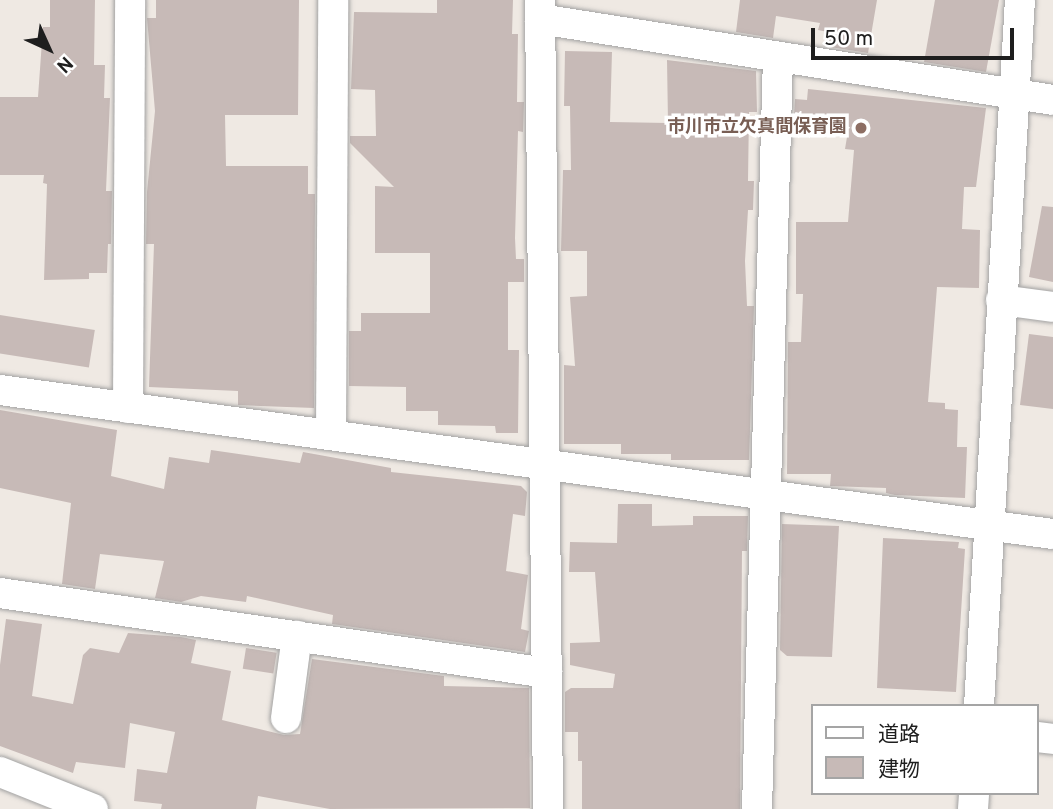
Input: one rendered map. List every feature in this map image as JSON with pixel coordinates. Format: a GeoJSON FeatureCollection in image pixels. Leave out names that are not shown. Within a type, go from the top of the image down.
{"type":"FeatureCollection","features":[{"type":"Feature","properties":{"kind":"street"},"geometry":{"type":"LineString","coordinates":[[128,408],[130,0]]}},
{"type":"Feature","properties":{"kind":"street"},"geometry":{"type":"LineString","coordinates":[[331,435],[333,0]]}},
{"type":"Feature","properties":{"kind":"street"},"geometry":{"type":"LineString","coordinates":[[979,704],[1020,0]]}},
{"type":"Feature","properties":{"kind":"street"},"geometry":{"type":"LineString","coordinates":[[548,809],[540,10],[778,59],[1053,100]]}},
{"type":"Feature","properties":{"kind":"street"},"geometry":{"type":"LineString","coordinates":[[757,809],[778,59]]}},
{"type":"Feature","properties":{"kind":"street"},"geometry":{"type":"LineString","coordinates":[[1001,300],[1053,307]]}},
{"type":"Feature","properties":{"kind":"street"},"geometry":{"type":"LineString","coordinates":[[0,390],[765,497],[1053,534]]}},
{"type":"Feature","properties":{"kind":"street"},"geometry":{"type":"LineString","coordinates":[[0,593],[547,673]]}},
{"type":"Feature","properties":{"kind":"street"},"geometry":{"type":"LineString","coordinates":[[286,718],[297,636]]}},
{"type":"Feature","properties":{"kind":"street"},"geometry":{"type":"LineString","coordinates":[[0,772],[93,809]]}},
{"type":"Feature","properties":{"kind":"building"},"geometry":{"type":"Polygon","coordinates":[[[50,0],[95,0],[94,65],[105,65],[104,98],[110,98],[106,191],[112,191],[111,244],[108,244],[107,273],[89,273],[89,279],[44,280],[47,184],[43,183],[44,175],[0,175],[0,97],[38,97],[43,27],[50,27],[50,0]]]}},
{"type":"Feature","properties":{"kind":"building"},"geometry":{"type":"Polygon","coordinates":[[[156,0],[299,0],[298,115],[225,115],[226,166],[308,166],[308,194],[315,194],[314,408],[238,405],[238,391],[149,387],[154,244],[146,244],[147,192],[155,111],[147,18],[156,18],[156,0]]]}},
{"type":"Feature","properties":{"kind":"building"},"geometry":{"type":"Polygon","coordinates":[[[437,0],[513,0],[512,34],[518,34],[517,102],[524,102],[523,132],[518,131],[515,238],[516,259],[524,259],[524,282],[508,282],[508,350],[519,350],[518,433],[496,433],[495,426],[438,425],[438,411],[406,411],[406,387],[349,386],[349,331],[361,331],[361,313],[430,313],[430,253],[375,253],[375,186],[394,187],[350,143],[350,136],[376,136],[375,90],[351,89],[354,12],[437,13],[437,0]]]}},
{"type":"Feature","properties":{"kind":"building"},"geometry":{"type":"Polygon","coordinates":[[[740,0],[877,0],[868,53],[824,46],[828,32],[818,30],[820,23],[776,16],[773,38],[736,32],[740,0]]]}},
{"type":"Feature","properties":{"kind":"building"},"geometry":{"type":"Polygon","coordinates":[[[935,0],[999,0],[986,72],[924,62],[935,0]]]}},
{"type":"Feature","properties":{"kind":"building"},"geometry":{"type":"Polygon","coordinates":[[[565,51],[612,52],[610,122],[668,123],[667,60],[756,71],[757,112],[749,112],[748,181],[754,181],[753,210],[748,210],[745,261],[747,306],[754,306],[749,460],[671,460],[671,454],[621,454],[621,444],[564,444],[564,365],[575,366],[570,297],[587,296],[587,251],[561,251],[563,170],[571,170],[570,106],[564,106],[565,51]]]}},
{"type":"Feature","properties":{"kind":"building"},"geometry":{"type":"Polygon","coordinates":[[[808,89],[986,108],[976,187],[964,187],[962,229],[980,230],[979,288],[937,287],[928,402],[945,403],[945,409],[958,410],[957,447],[967,447],[965,498],[895,495],[886,493],[886,488],[830,486],[831,474],[787,474],[788,342],[801,342],[803,294],[796,294],[796,222],[848,222],[854,150],[845,149],[847,137],[793,132],[795,99],[807,100],[808,89]]]}},
{"type":"Feature","properties":{"kind":"building"},"geometry":{"type":"Polygon","coordinates":[[[1042,206],[1053,207],[1053,282],[1029,277],[1042,206]]]}},
{"type":"Feature","properties":{"kind":"building"},"geometry":{"type":"Polygon","coordinates":[[[0,315],[95,330],[89,368],[0,353],[0,315]]]}},
{"type":"Feature","properties":{"kind":"building"},"geometry":{"type":"Polygon","coordinates":[[[1029,334],[1053,337],[1053,409],[1020,405],[1029,334]]]}},
{"type":"Feature","properties":{"kind":"building"},"geometry":{"type":"Polygon","coordinates":[[[0,410],[117,430],[111,476],[164,489],[169,457],[209,463],[211,450],[300,463],[303,452],[391,468],[391,472],[521,486],[527,492],[525,516],[513,514],[506,571],[528,575],[521,629],[529,631],[525,652],[332,624],[333,615],[247,596],[246,602],[201,596],[181,602],[155,598],[164,561],[100,554],[95,589],[62,584],[71,503],[0,488],[0,410]]]}},
{"type":"Feature","properties":{"kind":"building"},"geometry":{"type":"Polygon","coordinates":[[[618,504],[652,504],[652,526],[693,525],[693,516],[748,516],[747,551],[742,551],[740,809],[582,809],[582,761],[578,761],[578,732],[565,732],[565,692],[571,688],[613,688],[615,674],[570,665],[570,643],[600,642],[595,572],[569,572],[570,542],[617,543],[618,504]]]}},
{"type":"Feature","properties":{"kind":"building"},"geometry":{"type":"Polygon","coordinates":[[[782,524],[839,526],[832,657],[787,656],[780,650],[782,524]]]}},
{"type":"Feature","properties":{"kind":"building"},"geometry":{"type":"Polygon","coordinates":[[[883,538],[959,542],[958,548],[965,549],[956,692],[877,688],[883,538]]]}},
{"type":"Feature","properties":{"kind":"building"},"geometry":{"type":"Polygon","coordinates":[[[6,619],[42,624],[32,696],[73,704],[83,655],[90,648],[119,653],[128,633],[181,637],[196,640],[191,663],[231,671],[222,720],[284,735],[300,734],[312,659],[444,676],[444,686],[529,688],[530,808],[330,809],[258,796],[256,809],[161,809],[162,804],[134,801],[137,769],[167,773],[175,732],[130,723],[125,768],[76,762],[73,773],[0,746],[0,665],[6,619]]]}},
{"type":"Feature","properties":{"kind":"building"},"geometry":{"type":"Polygon","coordinates":[[[246,648],[277,653],[273,674],[243,669],[246,648]]]}},
{"type":"Feature","properties":{"kind":"place","name":"市川市立欠真間保育園"},"geometry":{"type":"Point","coordinates":[861,128]}}]}
